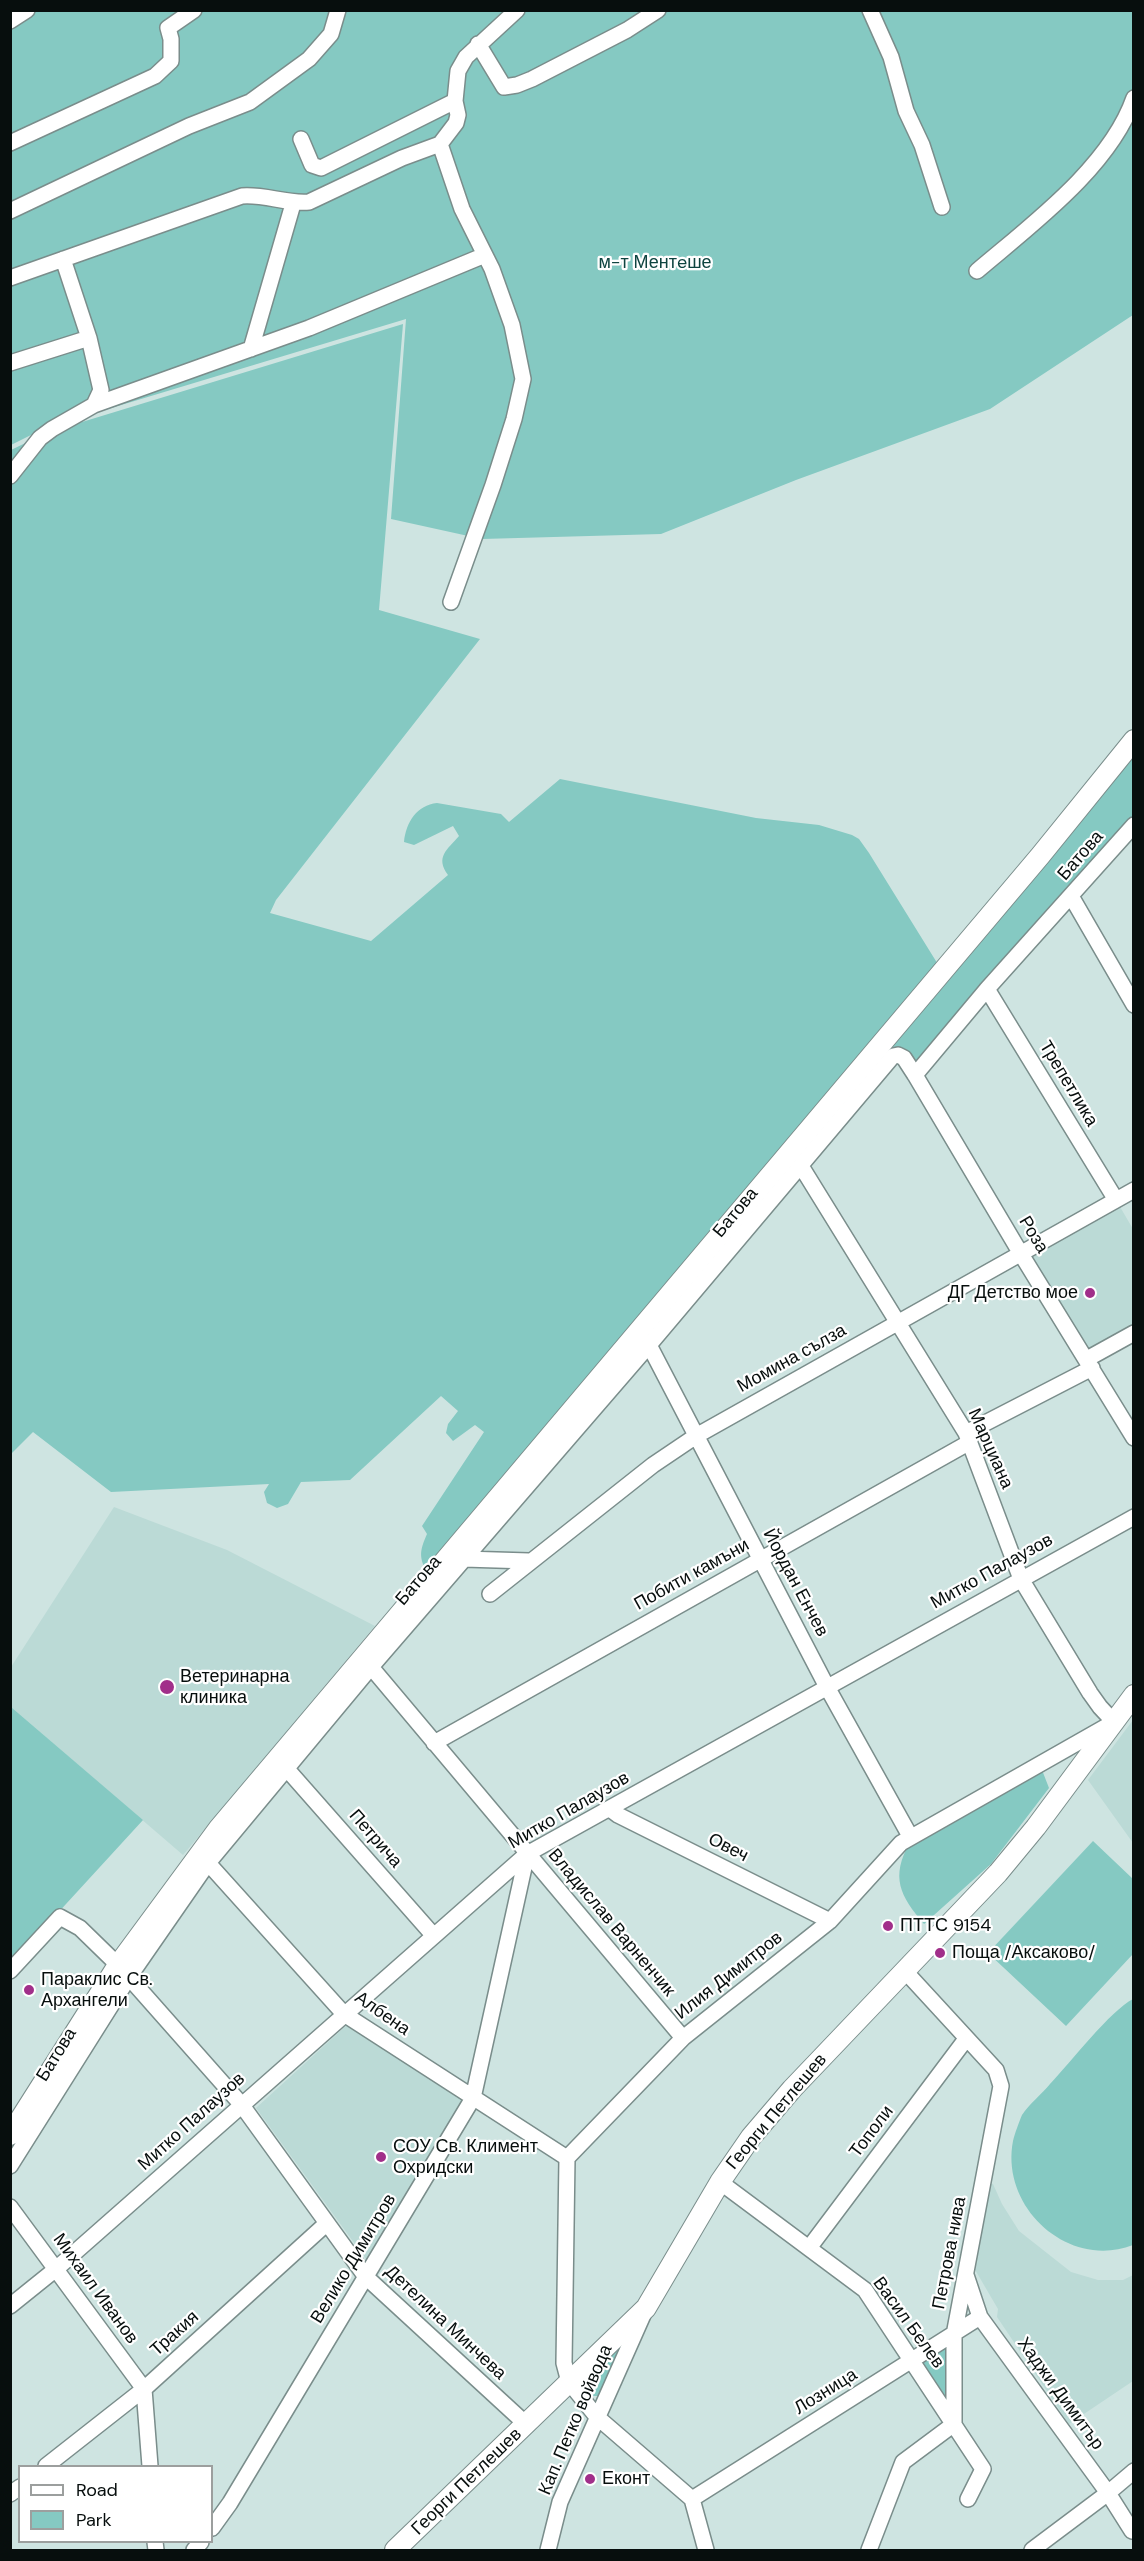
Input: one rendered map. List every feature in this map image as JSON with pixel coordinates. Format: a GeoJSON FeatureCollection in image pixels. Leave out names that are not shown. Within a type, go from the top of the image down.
{"type":"FeatureCollection","features":[{"type":"Feature","properties":{"kind":"main road"},"geometry":{"type":"LineString","coordinates":[[10,2135],[124,1971],[219,1828],[979,929],[1134,740]]}},
{"type":"Feature","properties":{"kind":"main road","name":"Георги Петлешев"},"geometry":{"type":"LineString","coordinates":[[395,2550],[646,2308],[720,2182],[751,2138],[792,2090],[998,1873],[1036,1827],[1134,1695]]}},
{"type":"Feature","properties":{"kind":"street"},"geometry":{"type":"LineString","coordinates":[[10,21],[27,10]]}},
{"type":"Feature","properties":{"kind":"street"},"geometry":{"type":"LineString","coordinates":[[10,143],[155,76],[171,61],[171,39],[168,28],[194,10]]}},
{"type":"Feature","properties":{"kind":"street"},"geometry":{"type":"LineString","coordinates":[[10,211],[189,126],[250,102],[309,59],[331,34],[338,10]]}},
{"type":"Feature","properties":{"kind":"street"},"geometry":{"type":"LineString","coordinates":[[10,278],[242,196],[260,195],[293,204],[309,202],[402,158],[441,144],[456,123],[458,115],[455,101],[458,71],[466,57],[518,10]]}},
{"type":"Feature","properties":{"kind":"street"},"geometry":{"type":"LineString","coordinates":[[478,44],[504,87],[517,85],[596,46],[658,10]]}},
{"type":"Feature","properties":{"kind":"street"},"geometry":{"type":"LineString","coordinates":[[870,10],[891,57],[906,111],[922,145],[942,207]]}},
{"type":"Feature","properties":{"kind":"street"},"geometry":{"type":"LineString","coordinates":[[977,271],[1055,205],[1096,161],[1129,111],[1134,98]]}},
{"type":"Feature","properties":{"kind":"street"},"geometry":{"type":"LineString","coordinates":[[301,139],[312,165],[321,168],[455,101]]}},
{"type":"Feature","properties":{"kind":"street"},"geometry":{"type":"LineString","coordinates":[[441,144],[462,209],[485,255],[512,324],[522,379],[514,419],[493,485],[451,602]]}},
{"type":"Feature","properties":{"kind":"street"},"geometry":{"type":"LineString","coordinates":[[251,349],[293,204]]}},
{"type":"Feature","properties":{"kind":"street"},"geometry":{"type":"LineString","coordinates":[[10,476],[40,438],[94,405],[251,349],[485,255]]}},
{"type":"Feature","properties":{"kind":"street"},"geometry":{"type":"LineString","coordinates":[[63,259],[89,338],[101,390],[94,405]]}},
{"type":"Feature","properties":{"kind":"street"},"geometry":{"type":"LineString","coordinates":[[10,363],[89,338]]}},
{"type":"Feature","properties":{"kind":"street","name":"Батова"},"geometry":{"type":"LineString","coordinates":[[915,1075],[987,989],[1134,825]]}},
{"type":"Feature","properties":{"kind":"street"},"geometry":{"type":"LineString","coordinates":[[1071,896],[1134,1005]]}},
{"type":"Feature","properties":{"kind":"street","name":"Трепетлика"},"geometry":{"type":"LineString","coordinates":[[987,989],[1116,1200]]}},
{"type":"Feature","properties":{"kind":"street","name":"Батова"},"geometry":{"type":"LineString","coordinates":[[10,2166],[124,1971],[208,1863],[372,1666],[649,1345],[893,1056],[898,1055]]}},
{"type":"Feature","properties":{"kind":"street","name":"Роза"},"geometry":{"type":"LineString","coordinates":[[898,1055],[904,1058],[915,1075],[1134,1438]]}},
{"type":"Feature","properties":{"kind":"street","name":"Марциана"},"geometry":{"type":"LineString","coordinates":[[801,1166],[968,1438],[1021,1578],[1090,1693],[1114,1722]]}},
{"type":"Feature","properties":{"kind":"street","name":"Момина сълза"},"geometry":{"type":"LineString","coordinates":[[490,1594],[653,1465],[696,1436],[1134,1190]]}},
{"type":"Feature","properties":{"kind":"street","name":"Побити камъни"},"geometry":{"type":"LineString","coordinates":[[434,1743],[760,1559],[968,1438],[1134,1333]]}},
{"type":"Feature","properties":{"kind":"street","name":"Йордан Енчев"},"geometry":{"type":"LineString","coordinates":[[649,1345],[827,1687],[910,1836]]}},
{"type":"Feature","properties":{"kind":"street","name":"Митко Палаузов"},"geometry":{"type":"LineString","coordinates":[[10,2306],[56,2269],[527,1854],[1134,1517]]}},
{"type":"Feature","properties":{"kind":"street"},"geometry":{"type":"LineString","coordinates":[[464,1559],[529,1561]]}},
{"type":"Feature","properties":{"kind":"street","name":"Владислав Варненчик"},"geometry":{"type":"LineString","coordinates":[[372,1666],[434,1743],[683,2038]]}},
{"type":"Feature","properties":{"kind":"street","name":"Илия Димитров"},"geometry":{"type":"LineString","coordinates":[[567,2158],[683,2038],[830,1921],[901,1843],[1114,1722]]}},
{"type":"Feature","properties":{"kind":"street","name":"Петрича"},"geometry":{"type":"LineString","coordinates":[[286,1768],[434,1936]]}},
{"type":"Feature","properties":{"kind":"street","name":"Овеч"},"geometry":{"type":"LineString","coordinates":[[610,1809],[830,1921]]}},
{"type":"Feature","properties":{"kind":"street","name":"Велико Димитров"},"geometry":{"type":"LineString","coordinates":[[213,2527],[230,2504],[473,2098],[527,1854]]}},
{"type":"Feature","properties":{"kind":"street","name":"Албена"},"geometry":{"type":"LineString","coordinates":[[208,1863],[344,2014],[567,2158]]}},
{"type":"Feature","properties":{"kind":"street","name":"Детелина Минчева"},"geometry":{"type":"LineString","coordinates":[[10,1971],[60,1917],[80,1928],[124,1971],[241,2104],[366,2277],[527,2425]]}},
{"type":"Feature","properties":{"kind":"street","name":"Петрова нива"},"geometry":{"type":"LineString","coordinates":[[904,1970],[996,2070],[1001,2086],[954,2335],[954,2424]]}},
{"type":"Feature","properties":{"kind":"street","name":"Тополи"},"geometry":{"type":"LineString","coordinates":[[808,2248],[966,2039]]}},
{"type":"Feature","properties":{"kind":"street"},"geometry":{"type":"LineString","coordinates":[[567,2158],[564,2363],[570,2382],[597,2417],[692,2499],[706,2550]]}},
{"type":"Feature","properties":{"kind":"street","name":"Васил Белев"},"geometry":{"type":"LineString","coordinates":[[720,2182],[865,2290],[982,2469],[968,2499]]}},
{"type":"Feature","properties":{"kind":"street","name":"Михаил Иванов"},"geometry":{"type":"LineString","coordinates":[[10,2207],[144,2388]]}},
{"type":"Feature","properties":{"kind":"street","name":"Тракия"},"geometry":{"type":"LineString","coordinates":[[47,2465],[144,2388],[326,2224]]}},
{"type":"Feature","properties":{"kind":"street","name":"Хаджи Димитър"},"geometry":{"type":"LineString","coordinates":[[966,2275],[980,2318],[1108,2493],[1132,2531]]}},
{"type":"Feature","properties":{"kind":"street","name":"Кап. Петко войвода"},"geometry":{"type":"LineString","coordinates":[[548,2550],[560,2502],[646,2308]]}},
{"type":"Feature","properties":{"kind":"street","name":"Лозница"},"geometry":{"type":"LineString","coordinates":[[692,2499],[980,2318]]}},
{"type":"Feature","properties":{"kind":"street"},"geometry":{"type":"LineString","coordinates":[[144,2388],[150,2465]]}},
{"type":"Feature","properties":{"kind":"street"},"geometry":{"type":"LineString","coordinates":[[869,2550],[903,2462],[954,2424]]}},
{"type":"Feature","properties":{"kind":"street"},"geometry":{"type":"LineString","coordinates":[[1032,2550],[1134,2471]]}},
{"type":"Feature","properties":{"kind":"shaded area","name":"ДГ Детство мое"},"geometry":{"type":"Polygon","coordinates":[[[1116,1200],[1133,1229],[1133,1333],[1087,1359],[1021,1254],[1116,1200]]]}},
{"type":"Feature","properties":{"kind":"shaded area","name":"Ветеринарна клиника"},"geometry":{"type":"Polygon","coordinates":[[[114,1507],[227,1550],[375,1626],[183,1855],[11,1707],[11,1667],[114,1507]]]}},
{"type":"Feature","properties":{"kind":"shaded area"},"geometry":{"type":"Polygon","coordinates":[[[1133,1720],[1133,1843],[1088,1780],[1133,1720]]]}},
{"type":"Feature","properties":{"kind":"shaded area"},"geometry":{"type":"Polygon","coordinates":[[[348,2024],[465,2100],[368,2262],[256,2108],[348,2024]]]}},
{"type":"Feature","properties":{"kind":"shaded area"},"geometry":{"type":"Polygon","coordinates":[[[989,2183],[993,2184],[1002,2204],[1019,2231],[1071,2272],[1098,2280],[1123,2280],[1133,2275],[1133,2381],[1069,2424],[997,2317],[998,2309],[974,2268],[989,2183]]]}},
{"type":"Feature","properties":{"kind":"green space","name":"м-т Ментeше"},"geometry":{"type":"Polygon","coordinates":[[[11,11],[1133,11],[1133,315],[990,409],[796,480],[661,534],[482,539],[391,519],[406,319],[45,428],[11,445],[11,11]]]}},
{"type":"Feature","properties":{"kind":"green space"},"geometry":{"type":"Polygon","coordinates":[[[403,324],[379,610],[480,639],[276,900],[270,913],[371,941],[448,875],[444,869],[444,854],[459,836],[453,826],[414,845],[404,842],[410,821],[418,811],[437,803],[501,814],[509,822],[560,779],[756,818],[819,825],[852,835],[859,839],[869,853],[939,966],[426,1570],[421,1552],[427,1534],[422,1526],[484,1432],[475,1425],[453,1441],[446,1433],[448,1424],[458,1411],[441,1396],[350,1480],[301,1482],[288,1504],[277,1508],[267,1503],[264,1492],[269,1484],[111,1492],[33,1432],[11,1454],[11,450],[46,433],[403,324]]]}},
{"type":"Feature","properties":{"kind":"green space"},"geometry":{"type":"Polygon","coordinates":[[[1133,754],[1133,825],[987,989],[915,1075],[904,1058],[898,1055],[893,1056],[649,1345],[371,1667],[208,1863],[129,1977],[11,2166],[11,2150],[127,1966],[211,1843],[1055,849],[1133,754]]]}},
{"type":"Feature","properties":{"kind":"green space"},"geometry":{"type":"Polygon","coordinates":[[[11,1707],[143,1820],[11,1964],[11,1707]]]}},
{"type":"Feature","properties":{"kind":"green space"},"geometry":{"type":"Polygon","coordinates":[[[1042,1770],[1049,1788],[991,1864],[924,1924],[909,1904],[900,1886],[900,1866],[910,1842],[1042,1770]]]}},
{"type":"Feature","properties":{"kind":"green space"},"geometry":{"type":"Polygon","coordinates":[[[1093,1841],[1133,1879],[1133,1954],[1066,2026],[988,1953],[1093,1841]]]}},
{"type":"Feature","properties":{"kind":"green space"},"geometry":{"type":"Polygon","coordinates":[[[1133,1999],[1133,2245],[1109,2250],[1085,2249],[1063,2241],[1044,2228],[1028,2210],[1017,2189],[1012,2166],[1013,2141],[1022,2115],[1028,2107],[1102,2025],[1133,1999]]]}},
{"type":"Feature","properties":{"kind":"green space"},"geometry":{"type":"Polygon","coordinates":[[[954,2335],[954,2424],[912,2361],[954,2335]]]}},
{"type":"Feature","properties":{"kind":"green space"},"geometry":{"type":"Polygon","coordinates":[[[616,2348],[618,2354],[598,2396],[591,2396],[584,2381],[616,2348]]]}},
{"type":"Feature","properties":{"kind":"place","name":"ДГ Детство мое"},"geometry":{"type":"Point","coordinates":[1090,1293]}},
{"type":"Feature","properties":{"kind":"place","name":"Ветеринарна клиника"},"geometry":{"type":"Point","coordinates":[167,1687]}},
{"type":"Feature","properties":{"kind":"place","name":"ПТТС 9154"},"geometry":{"type":"Point","coordinates":[888,1926]}},
{"type":"Feature","properties":{"kind":"place","name":"Поща /Аксаково/"},"geometry":{"type":"Point","coordinates":[940,1953]}},
{"type":"Feature","properties":{"kind":"place","name":"Параклис Св. Архангели"},"geometry":{"type":"Point","coordinates":[29,1990]}},
{"type":"Feature","properties":{"kind":"place","name":"СОУ Св. Климент Охридски"},"geometry":{"type":"Point","coordinates":[381,2157]}},
{"type":"Feature","properties":{"kind":"place","name":"Еконт"},"geometry":{"type":"Point","coordinates":[590,2479]}}]}
